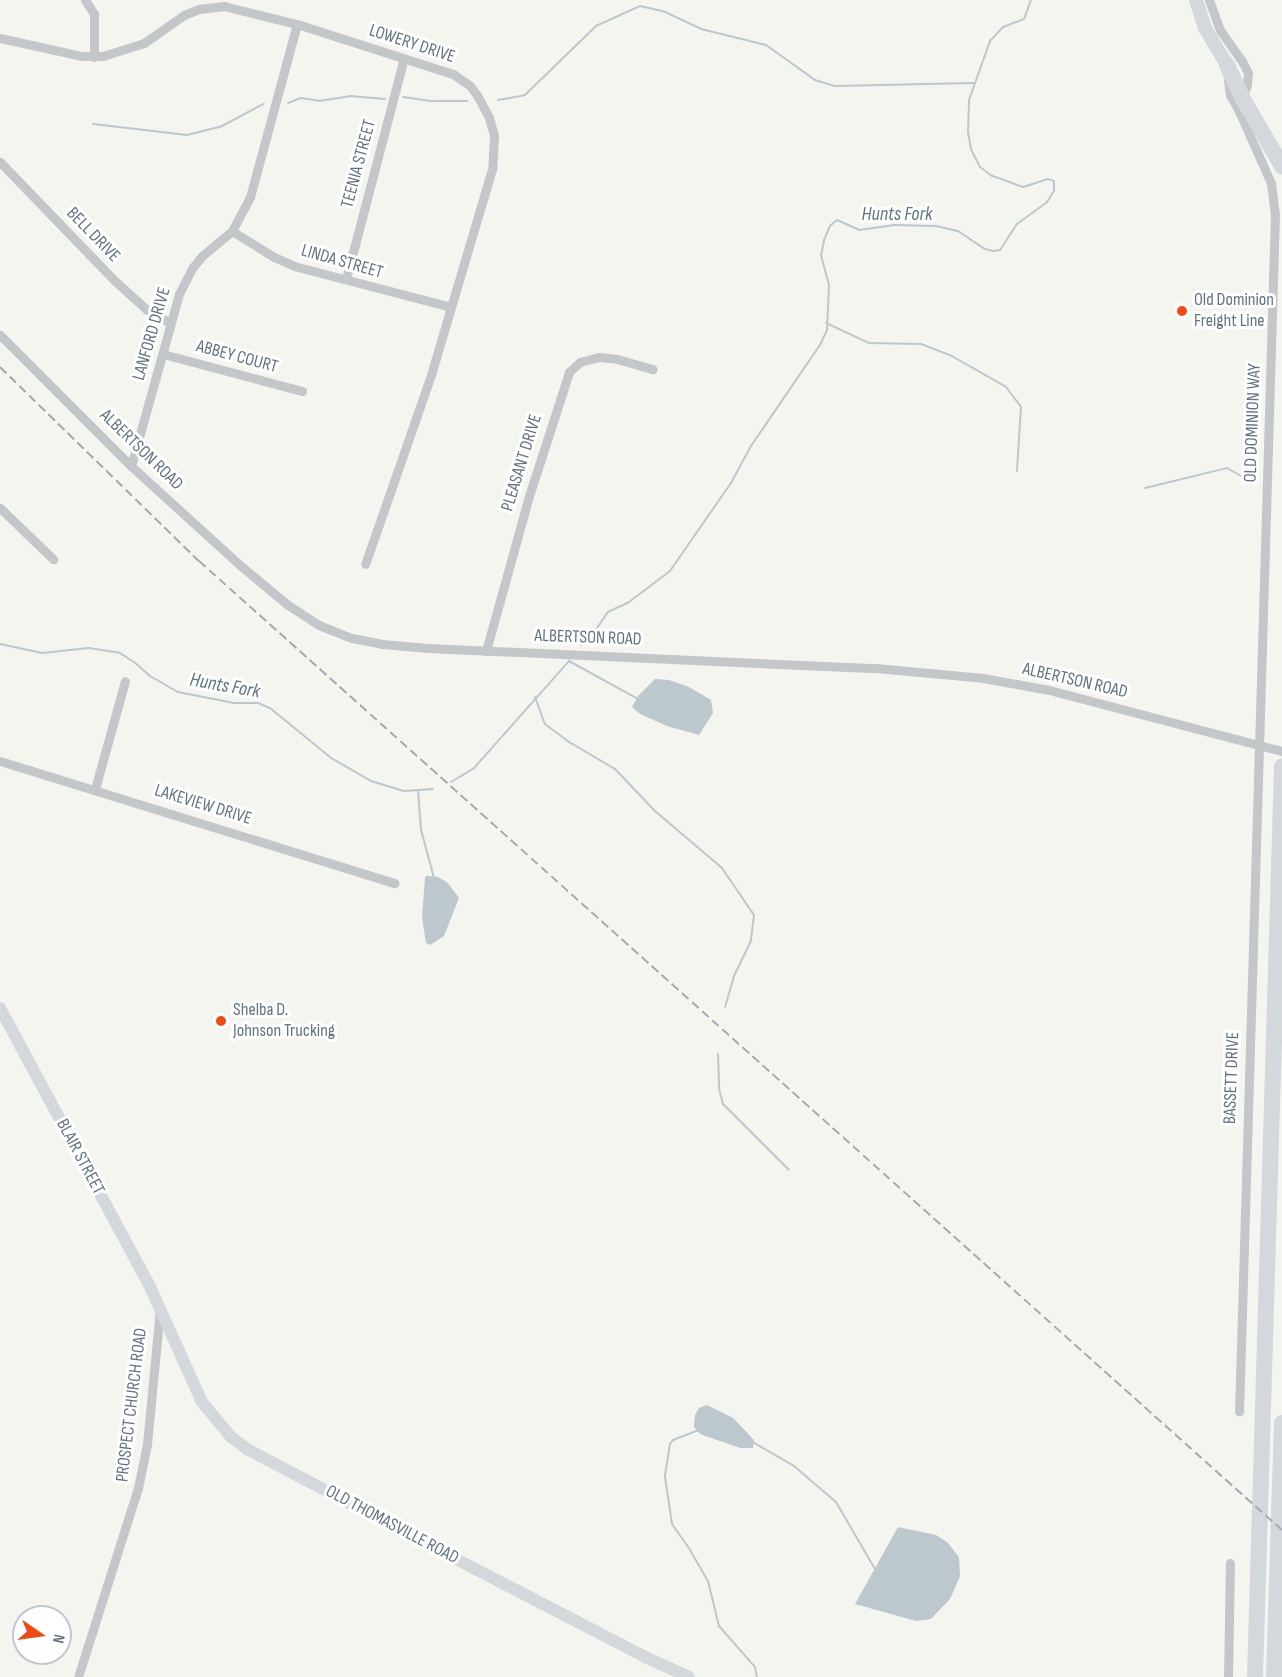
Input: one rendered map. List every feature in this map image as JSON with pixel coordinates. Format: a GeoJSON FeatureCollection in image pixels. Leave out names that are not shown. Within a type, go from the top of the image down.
{"type":"FeatureCollection","features":[{"type":"Feature","properties":{"kind":"highway"},"geometry":{"type":"LineString","coordinates":[[1227,65],[1240,104],[1282,166]]}},
{"type":"Feature","properties":{"kind":"highway"},"geometry":{"type":"LineString","coordinates":[[1255,1677],[1282,766]]}},
{"type":"Feature","properties":{"kind":"highway"},"geometry":{"type":"LineString","coordinates":[[1274,1677],[1282,1423]]}},
{"type":"Feature","properties":{"kind":"main road"},"geometry":{"type":"LineString","coordinates":[[1199,1],[1206,28],[1227,65]]}},
{"type":"Feature","properties":{"kind":"street"},"geometry":{"type":"LineString","coordinates":[[85,0],[94,14],[94,57]]}},
{"type":"Feature","properties":{"kind":"street","name":"OLD DOMINION WAY"},"geometry":{"type":"LineString","coordinates":[[1199,1],[1214,19],[1225,40],[1245,66],[1248,79],[1240,104],[1271,183],[1275,214],[1259,746]]}},
{"type":"Feature","properties":{"kind":"street","name":"LOWERY DRIVE"},"geometry":{"type":"LineString","coordinates":[[0,38],[94,57],[132,49],[184,15],[212,7],[237,8],[297,24],[453,74],[470,86],[483,105],[494,135],[492,168],[409,443],[365,564]]}},
{"type":"Feature","properties":{"kind":"street","name":"LANFORD DRIVE"},"geometry":{"type":"LineString","coordinates":[[131,466],[179,294],[193,267],[202,256],[232,231],[242,215],[256,178],[297,24]]}},
{"type":"Feature","properties":{"kind":"street","name":"TEENIA STREET"},"geometry":{"type":"LineString","coordinates":[[346,279],[404,58]]}},
{"type":"Feature","properties":{"kind":"street","name":"BELL DRIVE"},"geometry":{"type":"LineString","coordinates":[[0,162],[115,281],[146,309],[170,323]]}},
{"type":"Feature","properties":{"kind":"street","name":"LINDA STREET"},"geometry":{"type":"LineString","coordinates":[[232,231],[274,257],[451,307]]}},
{"type":"Feature","properties":{"kind":"street","name":"ALBERTSON ROAD"},"geometry":{"type":"LineString","coordinates":[[0,335],[131,466],[241,566],[288,605],[319,625],[352,638],[382,644],[486,651],[876,668],[983,678],[1049,690],[1282,751]]}},
{"type":"Feature","properties":{"kind":"street","name":"ABBEY COURT"},"geometry":{"type":"LineString","coordinates":[[163,354],[302,391]]}},
{"type":"Feature","properties":{"kind":"street","name":"PLEASANT DRIVE"},"geometry":{"type":"LineString","coordinates":[[486,651],[528,496],[569,372],[580,362],[599,357],[617,359],[653,369]]}},
{"type":"Feature","properties":{"kind":"street"},"geometry":{"type":"LineString","coordinates":[[0,508],[53,559]]}},
{"type":"Feature","properties":{"kind":"street"},"geometry":{"type":"LineString","coordinates":[[95,789],[125,681]]}},
{"type":"Feature","properties":{"kind":"street","name":"BASSETT DRIVE"},"geometry":{"type":"LineString","coordinates":[[1239,1411],[1259,746]]}},
{"type":"Feature","properties":{"kind":"street","name":"LAKEVIEW DRIVE"},"geometry":{"type":"LineString","coordinates":[[0,761],[395,884]]}},
{"type":"Feature","properties":{"kind":"street","name":"BLAIR STREET"},"geometry":{"type":"LineString","coordinates":[[0,1008],[160,1307]]}},
{"type":"Feature","properties":{"kind":"street","name":"PROSPECT CHURCH ROAD"},"geometry":{"type":"LineString","coordinates":[[78,1677],[138,1488],[147,1444],[160,1307]]}},
{"type":"Feature","properties":{"kind":"street","name":"OLD THOMASVILLE ROAD"},"geometry":{"type":"LineString","coordinates":[[160,1307],[202,1402],[215,1422],[247,1449],[645,1657],[689,1677]]}},
{"type":"Feature","properties":{"kind":"street"},"geometry":{"type":"LineString","coordinates":[[1228,1677],[1230,1563]]}},
{"type":"Feature","properties":{"kind":"shaded area"},"geometry":{"type":"Polygon","coordinates":[[[655,679],[669,680],[689,687],[711,700],[713,713],[699,735],[667,726],[640,714],[632,707],[638,696],[655,679]]]}},
{"type":"Feature","properties":{"kind":"shaded area"},"geometry":{"type":"Polygon","coordinates":[[[425,877],[438,877],[448,883],[459,898],[444,936],[430,945],[426,943],[422,918],[425,877]]]}},
{"type":"Feature","properties":{"kind":"shaded area"},"geometry":{"type":"Polygon","coordinates":[[[707,1405],[733,1418],[754,1440],[753,1448],[740,1448],[700,1434],[694,1427],[695,1415],[699,1408],[707,1405]]]}},
{"type":"Feature","properties":{"kind":"shaded area"},"geometry":{"type":"Polygon","coordinates":[[[898,1527],[936,1535],[947,1542],[959,1557],[960,1576],[950,1599],[931,1619],[916,1621],[855,1604],[898,1527]]]}},
{"type":"Feature","properties":{"kind":"waterway","name":"Hunts Fork"},"geometry":{"type":"LineString","coordinates":[[581,645],[591,637],[608,612],[629,602],[670,571],[731,483],[751,446],[820,345],[827,330],[829,285],[821,256],[830,226],[837,220],[859,230],[893,225],[936,226],[958,231],[985,249],[994,251],[1000,250],[1017,224],[1047,202],[1054,191],[1054,181],[1048,179],[1023,187],[992,176],[980,167],[971,149],[968,132],[969,100],[990,41],[1003,27],[1024,19],[1031,0]]}},
{"type":"Feature","properties":{"kind":"waterway"},"geometry":{"type":"LineString","coordinates":[[498,100],[525,95],[596,26],[640,6],[665,12],[701,29],[766,45],[815,80],[835,86],[974,83]]}},
{"type":"Feature","properties":{"kind":"waterway"},"geometry":{"type":"LineString","coordinates":[[288,103],[301,98],[319,101],[350,96],[385,99]]}},
{"type":"Feature","properties":{"kind":"waterway"},"geometry":{"type":"LineString","coordinates":[[403,97],[433,101],[467,101]]}},
{"type":"Feature","properties":{"kind":"waterway"},"geometry":{"type":"LineString","coordinates":[[93,124],[187,135],[222,126],[263,104]]}},
{"type":"Feature","properties":{"kind":"waterway"},"geometry":{"type":"LineString","coordinates":[[826,323],[869,343],[921,344],[950,355],[1006,387],[1021,407],[1017,471]]}},
{"type":"Feature","properties":{"kind":"waterway"},"geometry":{"type":"LineString","coordinates":[[1145,488],[1227,468],[1253,483]]}},
{"type":"Feature","properties":{"kind":"waterway","name":"Hunts Fork"},"geometry":{"type":"LineString","coordinates":[[0,644],[42,653],[89,648],[120,653],[150,676],[178,692],[234,703],[258,703],[270,708],[331,758],[371,781],[404,791],[433,789]]}},
{"type":"Feature","properties":{"kind":"waterway","name":"Hunts Fork"},"geometry":{"type":"LineString","coordinates":[[451,782],[474,768],[569,661],[638,699]]}},
{"type":"Feature","properties":{"kind":"waterway"},"geometry":{"type":"LineString","coordinates":[[535,697],[545,724],[569,742],[615,769],[655,811],[722,868],[754,915],[751,941],[734,976],[725,1007]]}},
{"type":"Feature","properties":{"kind":"waterway"},"geometry":{"type":"LineString","coordinates":[[418,790],[421,830],[434,878]]}},
{"type":"Feature","properties":{"kind":"waterway"},"geometry":{"type":"LineString","coordinates":[[718,1054],[719,1089],[723,1104],[789,1170]]}},
{"type":"Feature","properties":{"kind":"waterway"},"geometry":{"type":"LineString","coordinates":[[699,1430],[673,1440],[670,1444],[665,1477],[672,1524],[708,1581],[719,1626],[755,1667],[757,1677]]}},
{"type":"Feature","properties":{"kind":"waterway"},"geometry":{"type":"LineString","coordinates":[[751,1441],[794,1466],[836,1502],[875,1569]]}},
{"type":"Feature","properties":{"kind":"railway"},"geometry":{"type":"LineString","coordinates":[[0,367],[199,561],[1282,1530]]}},
{"type":"Feature","properties":{"kind":"place","name":"Old Dominion Freight Line"},"geometry":{"type":"Point","coordinates":[1182,311]}},
{"type":"Feature","properties":{"kind":"place","name":"Shelba D. Johnson Trucking"},"geometry":{"type":"Point","coordinates":[221,1021]}}]}
